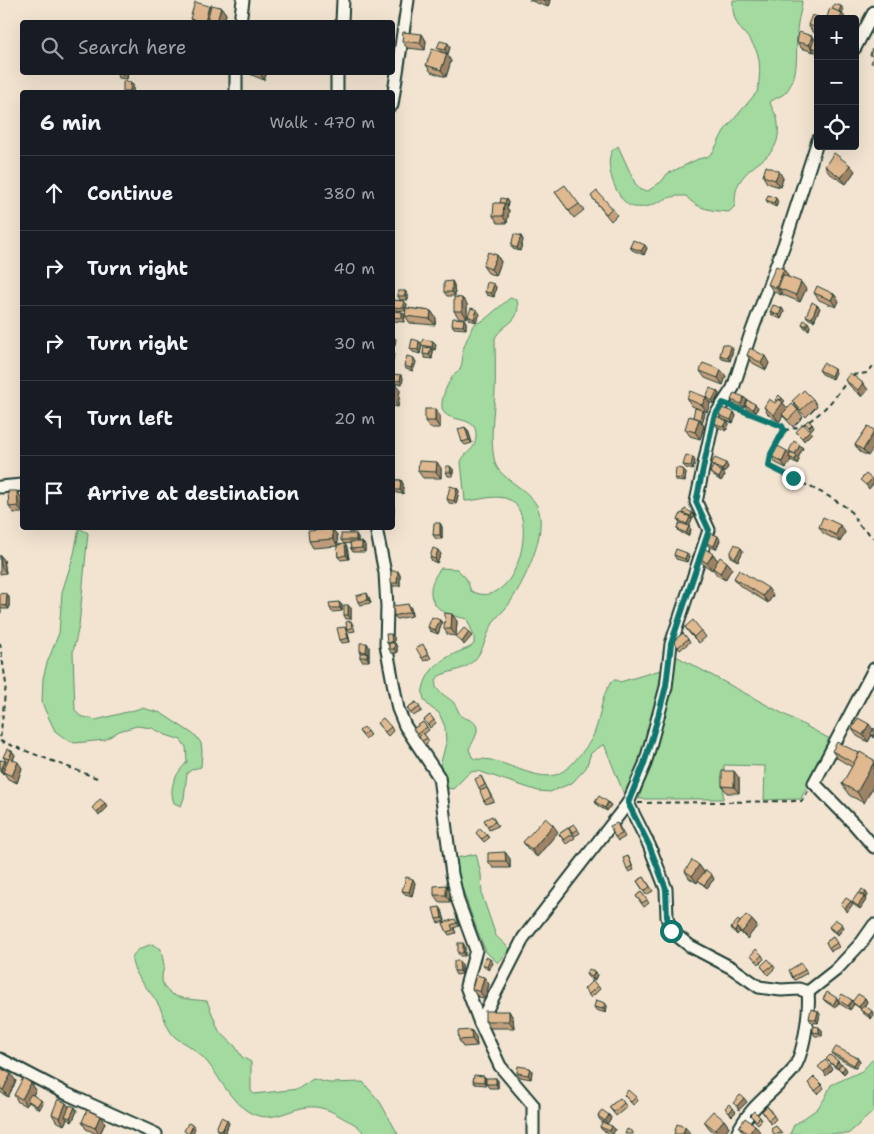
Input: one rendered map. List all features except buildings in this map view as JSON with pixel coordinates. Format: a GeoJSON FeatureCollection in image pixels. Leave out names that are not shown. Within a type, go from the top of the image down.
{"type":"FeatureCollection","features":[{"type":"Feature","properties":{"kind":"street"},"geometry":{"type":"LineString","coordinates":[[240,20],[243,0]]}},
{"type":"Feature","properties":{"kind":"street"},"geometry":{"type":"LineString","coordinates":[[342,20],[343,0]]}},
{"type":"Feature","properties":{"kind":"street"},"geometry":{"type":"LineString","coordinates":[[394,90],[408,0]]}},
{"type":"Feature","properties":{"kind":"street"},"geometry":{"type":"LineString","coordinates":[[859,40],[874,12]]}},
{"type":"Feature","properties":{"kind":"street"},"geometry":{"type":"LineString","coordinates":[[236,75],[236,90]]}},
{"type":"Feature","properties":{"kind":"street"},"geometry":{"type":"LineString","coordinates":[[337,75],[338,90]]}},
{"type":"Feature","properties":{"kind":"street"},"geometry":{"type":"LineString","coordinates":[[480,1023],[524,937],[628,803],[644,764],[666,686],[671,644],[709,530],[696,502],[714,417],[733,388],[785,242],[815,150]]}},
{"type":"Feature","properties":{"kind":"street"},"geometry":{"type":"LineString","coordinates":[[0,487],[20,485]]}},
{"type":"Feature","properties":{"kind":"street"},"geometry":{"type":"LineString","coordinates":[[376,530],[385,573],[387,607],[386,645],[398,708],[404,726],[439,777],[452,874],[458,901],[476,950],[466,986],[480,1023],[500,1066],[533,1105],[533,1134]]}},
{"type":"Feature","properties":{"kind":"street"},"geometry":{"type":"LineString","coordinates":[[874,669],[814,783],[874,847]]}},
{"type":"Feature","properties":{"kind":"street"},"geometry":{"type":"LineString","coordinates":[[628,803],[649,845],[666,889],[667,917],[671,931],[690,946],[732,968],[759,987],[781,990],[799,989],[808,992]]}},
{"type":"Feature","properties":{"kind":"street"},"geometry":{"type":"LineString","coordinates":[[808,992],[836,970],[862,942],[874,925]]}},
{"type":"Feature","properties":{"kind":"street"},"geometry":{"type":"LineString","coordinates":[[737,1134],[749,1113],[793,1070],[799,1057],[804,1034],[809,1001],[808,992]]}},
{"type":"Feature","properties":{"kind":"street"},"geometry":{"type":"LineString","coordinates":[[0,1059],[65,1093],[156,1134]]}},
{"type":"Feature","properties":{"kind":"path"},"geometry":{"type":"LineString","coordinates":[[784,430],[793,430],[826,407],[839,393],[850,376],[867,373],[874,365]]}},
{"type":"Feature","properties":{"kind":"path"},"geometry":{"type":"LineString","coordinates":[[723,403],[780,424],[784,430]]}},
{"type":"Feature","properties":{"kind":"path"},"geometry":{"type":"LineString","coordinates":[[784,430],[771,454],[769,466],[828,496],[849,509],[859,525],[874,538]]}},
{"type":"Feature","properties":{"kind":"path"},"geometry":{"type":"LineString","coordinates":[[0,643],[6,684],[0,741],[97,778]]}},
{"type":"Feature","properties":{"kind":"path"},"geometry":{"type":"LineString","coordinates":[[628,803],[802,801],[814,783]]}},
{"type":"Feature","properties":{"kind":"green space"},"geometry":{"type":"Polygon","coordinates":[[[733,0],[802,1],[798,20],[794,76],[786,92],[770,102],[778,121],[778,136],[775,145],[771,152],[751,169],[739,183],[735,206],[729,212],[700,207],[686,196],[670,197],[642,207],[628,205],[618,192],[611,174],[609,165],[613,150],[618,146],[635,183],[640,190],[648,191],[662,181],[667,174],[698,159],[707,157],[713,152],[724,131],[757,92],[760,72],[757,52],[740,29],[734,17],[733,0]]]}},
{"type":"Feature","properties":{"kind":"green space"},"geometry":{"type":"Polygon","coordinates":[[[510,298],[517,300],[517,313],[515,318],[495,338],[493,454],[495,463],[502,474],[527,494],[537,506],[540,516],[538,542],[523,581],[509,604],[494,622],[478,656],[459,670],[439,676],[436,685],[439,691],[450,699],[461,716],[472,721],[477,727],[477,733],[469,749],[472,757],[495,761],[544,776],[551,776],[569,767],[586,748],[594,734],[606,692],[613,680],[620,682],[664,669],[663,686],[643,765],[625,797],[604,744],[591,753],[586,768],[572,783],[550,792],[538,791],[478,771],[470,772],[453,789],[446,788],[440,774],[440,766],[446,743],[445,727],[439,713],[429,706],[423,697],[423,689],[428,676],[435,666],[450,656],[472,646],[474,644],[474,636],[467,619],[449,614],[438,608],[431,591],[434,579],[441,568],[457,569],[466,578],[471,591],[487,594],[500,589],[511,577],[519,560],[523,542],[523,524],[519,509],[510,500],[493,497],[465,501],[461,462],[475,444],[476,433],[470,423],[448,416],[444,412],[442,407],[443,399],[449,382],[461,367],[463,350],[473,325],[484,320],[510,298]]]}},
{"type":"Feature","properties":{"kind":"green space"},"geometry":{"type":"Polygon","coordinates":[[[79,530],[83,530],[88,533],[79,626],[73,652],[75,710],[80,716],[96,720],[142,708],[161,713],[196,736],[201,743],[201,767],[187,773],[184,798],[181,806],[174,803],[172,791],[176,776],[187,762],[186,747],[181,740],[152,728],[137,726],[119,731],[105,740],[75,743],[67,740],[55,731],[45,710],[42,702],[43,678],[59,633],[62,592],[74,554],[79,530]]]}},
{"type":"Feature","properties":{"kind":"green space"},"geometry":{"type":"Polygon","coordinates":[[[674,655],[830,739],[801,799],[764,800],[765,766],[724,765],[723,799],[639,799],[671,688],[674,655]]]}},
{"type":"Feature","properties":{"kind":"green space"},"geometry":{"type":"Polygon","coordinates":[[[476,854],[481,874],[482,895],[496,936],[510,949],[498,963],[486,952],[459,880],[456,858],[476,854]]]}},
{"type":"Feature","properties":{"kind":"green space"},"geometry":{"type":"Polygon","coordinates":[[[152,944],[161,949],[164,965],[163,985],[167,990],[185,999],[207,1001],[219,1031],[235,1046],[242,1057],[251,1062],[251,1091],[254,1094],[298,1089],[313,1079],[329,1083],[363,1082],[380,1102],[398,1134],[364,1134],[360,1128],[352,1123],[330,1111],[315,1107],[306,1107],[266,1117],[258,1116],[242,1107],[231,1096],[204,1058],[172,1034],[158,1004],[136,972],[132,957],[139,950],[152,944]]]}},
{"type":"Feature","properties":{"kind":"green space"},"geometry":{"type":"Polygon","coordinates":[[[874,1058],[874,1111],[848,1134],[790,1134],[794,1125],[817,1109],[831,1085],[862,1071],[874,1058]]]}},
{"type":"Feature","properties":{"kind":"route"},"geometry":{"type":"LineString","coordinates":[[671,931],[667,917],[666,889],[649,845],[628,803],[644,764],[656,724],[666,686],[671,644],[709,530],[696,502],[714,417],[723,403],[782,426],[784,430],[771,454],[769,466],[793,478]]}}]}
